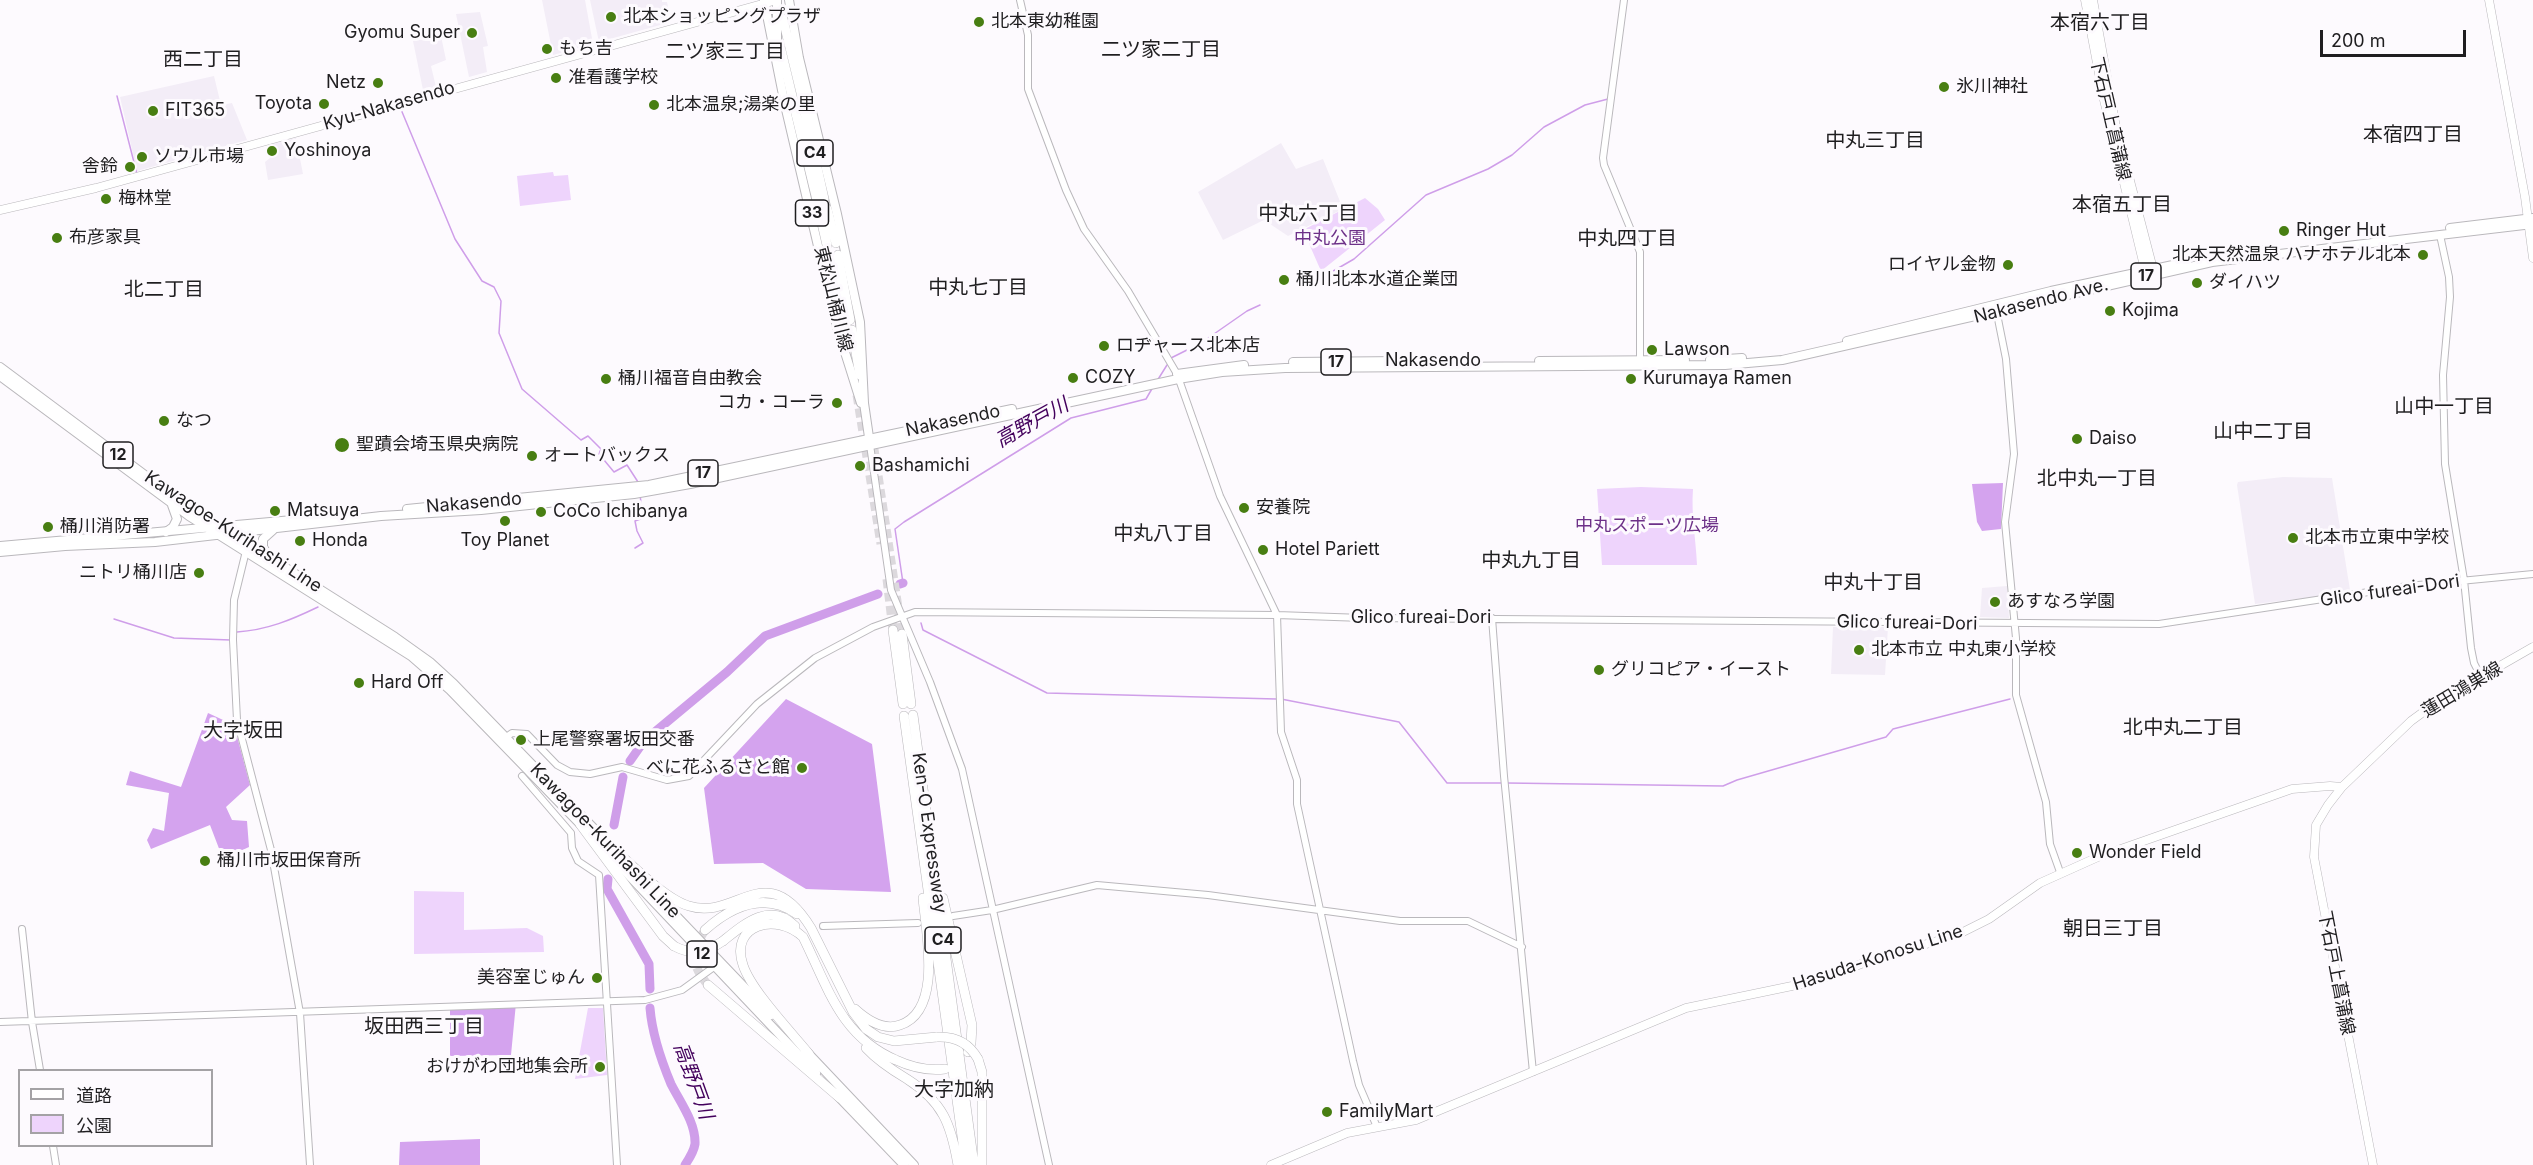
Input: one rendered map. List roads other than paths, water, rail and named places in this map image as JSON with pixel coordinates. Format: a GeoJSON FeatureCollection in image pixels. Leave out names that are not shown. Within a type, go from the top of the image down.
{"type":"FeatureCollection","features":[{"type":"Feature","properties":{"kind":"highway","name":"C4"},"geometry":{"type":"LineString","coordinates":[[783,19],[799,104],[833,250],[847,326],[860,375]]}},
{"type":"Feature","properties":{"kind":"highway","name":"C4"},"geometry":{"type":"LineString","coordinates":[[781,50],[799,104]]}},
{"type":"Feature","properties":{"kind":"highway","name":"C4"},"geometry":{"type":"LineString","coordinates":[[847,326],[848,347]]}},
{"type":"Feature","properties":{"kind":"highway"},"geometry":{"type":"LineString","coordinates":[[897,632],[907,704]]}},
{"type":"Feature","properties":{"kind":"highway","name":"Ken-O Expressway"},"geometry":{"type":"LineString","coordinates":[[966,1165],[916,801],[908,716],[926,816],[974,1165]]}},
{"type":"Feature","properties":{"kind":"highway"},"geometry":{"type":"LineString","coordinates":[[849,1003],[869,1020],[890,1027],[910,1020],[925,1000],[928,979],[927,943],[916,801]]}},
{"type":"Feature","properties":{"kind":"highway"},"geometry":{"type":"LineString","coordinates":[[926,816],[972,1025],[973,1034],[968,1052]]}},
{"type":"Feature","properties":{"kind":"highway"},"geometry":{"type":"LineString","coordinates":[[580,824],[663,936],[674,946],[697,952],[706,951],[756,917],[773,914],[792,922],[804,937],[827,988],[854,1033],[878,1060],[936,1101],[948,1124],[958,1165]]}},
{"type":"Feature","properties":{"kind":"highway"},"geometry":{"type":"LineString","coordinates":[[605,841],[679,902],[699,908],[709,908],[746,896],[769,893],[789,901],[811,928],[860,1024],[879,1037],[902,1041],[950,1037],[963,1042],[972,1049],[978,1059],[983,1078],[982,1165]]}},
{"type":"Feature","properties":{"kind":"highway"},"geometry":{"type":"LineString","coordinates":[[705,930],[739,906],[761,901],[790,909],[811,928]]}},
{"type":"Feature","properties":{"kind":"highway"},"geometry":{"type":"LineString","coordinates":[[804,937],[782,924],[765,923],[746,936],[741,951],[747,975],[809,1054]]}},
{"type":"Feature","properties":{"kind":"highway"},"geometry":{"type":"LineString","coordinates":[[708,985],[840,1098]]}},
{"type":"Feature","properties":{"kind":"highway"},"geometry":{"type":"LineString","coordinates":[[854,1033],[876,1050],[903,1063],[921,1068],[945,1069]]}},
{"type":"Feature","properties":{"kind":"main road","name":"Kyu-Nakasendo"},"geometry":{"type":"LineString","coordinates":[[0,210],[96,188],[777,0]]}},
{"type":"Feature","properties":{"kind":"main road","name":"33"},"geometry":{"type":"LineString","coordinates":[[777,0],[779,43],[777,62]]}},
{"type":"Feature","properties":{"kind":"main road","name":"東松山桶川線"},"geometry":{"type":"LineString","coordinates":[[789,0],[799,58],[837,214],[860,322],[866,421]]}},
{"type":"Feature","properties":{"kind":"main road","name":"下石戸上菖蒲線"},"geometry":{"type":"LineString","coordinates":[[2085,0],[2104,99],[2150,271]]}},
{"type":"Feature","properties":{"kind":"main road","name":"下石戸上菖蒲線"},"geometry":{"type":"LineString","coordinates":[[2093,0],[2116,127],[2150,271]]}},
{"type":"Feature","properties":{"kind":"main road"},"geometry":{"type":"LineString","coordinates":[[2489,0],[2531,221],[2533,258]]}},
{"type":"Feature","properties":{"kind":"main road","name":"東松山桶川線"},"geometry":{"type":"LineString","coordinates":[[764,2],[837,327],[866,421],[870,442]]}},
{"type":"Feature","properties":{"kind":"main road","name":"Nakasendo Ave."},"geometry":{"type":"LineString","coordinates":[[1177,376],[1276,368],[1725,365],[1795,358],[2219,255],[2531,221]]}},
{"type":"Feature","properties":{"kind":"main road","name":"Nakasendo Ave."},"geometry":{"type":"LineString","coordinates":[[2150,271],[2440,235],[2531,221]]}},
{"type":"Feature","properties":{"kind":"main road","name":"Nakasendo Ave."},"geometry":{"type":"LineString","coordinates":[[1640,360],[1710,360],[1793,352],[1996,310]]}},
{"type":"Feature","properties":{"kind":"main road","name":"Nakasendo"},"geometry":{"type":"LineString","coordinates":[[232,534],[381,516],[481,510],[634,494],[1227,366],[1285,363],[1640,360]]}},
{"type":"Feature","properties":{"kind":"main road","name":"Kawagoe-Kurihashi Line"},"geometry":{"type":"LineString","coordinates":[[0,367],[246,551],[411,656],[450,690],[503,739],[605,841],[904,1165]]}},
{"type":"Feature","properties":{"kind":"main road","name":"Kawagoe-Kurihashi Line"},"geometry":{"type":"LineString","coordinates":[[0,376],[172,504],[210,529]]}},
{"type":"Feature","properties":{"kind":"main road","name":"Nakasendo"},"geometry":{"type":"LineString","coordinates":[[0,552],[221,532],[635,487],[870,442]]}},
{"type":"Feature","properties":{"kind":"main road"},"geometry":{"type":"LineString","coordinates":[[163,533],[176,524],[176,514],[172,504]]}},
{"type":"Feature","properties":{"kind":"main road","name":"Nakasendo"},"geometry":{"type":"LineString","coordinates":[[0,546],[210,529],[221,532]]}},
{"type":"Feature","properties":{"kind":"main road"},"geometry":{"type":"LineString","coordinates":[[270,557],[262,543],[265,536],[273,530]]}},
{"type":"Feature","properties":{"kind":"main road","name":"Kawagoe-Kurihashi Line"},"geometry":{"type":"LineString","coordinates":[[221,532],[232,534],[270,557],[430,662],[580,824],[809,1054],[914,1165]]}},
{"type":"Feature","properties":{"kind":"main road","name":"蓮田鴻巣線"},"geometry":{"type":"LineString","coordinates":[[2342,787],[2411,721],[2437,702],[2533,647]]}},
{"type":"Feature","properties":{"kind":"main road","name":"下石戸上菖蒲線"},"geometry":{"type":"LineString","coordinates":[[2342,787],[2316,825],[2314,857],[2373,1165]]}},
{"type":"Feature","properties":{"kind":"main road","name":"Hasuda-Konosu Line"},"geometry":{"type":"LineString","coordinates":[[1271,1165],[1326,1140],[1416,1120],[1686,1008],[1816,981],[1869,961],[1957,935],[1989,919],[2040,883],[2060,872],[2098,857],[2292,789],[2342,787]]}},
{"type":"Feature","properties":{"kind":"street"},"geometry":{"type":"LineString","coordinates":[[1020,0],[1028,35],[1028,89],[1066,190],[1084,229],[1128,291],[1177,376],[1220,496],[1268,592],[1277,615],[1281,732],[1297,780],[1297,804],[1359,1085],[1377,1127]]}},
{"type":"Feature","properties":{"kind":"street"},"geometry":{"type":"LineString","coordinates":[[1624,0],[1603,158],[1640,252],[1640,360]]}},
{"type":"Feature","properties":{"kind":"street"},"geometry":{"type":"LineString","coordinates":[[2440,235],[2449,277],[2450,297],[2443,375],[2445,464],[2464,580],[2471,648],[2474,663],[2481,677]]}},
{"type":"Feature","properties":{"kind":"street"},"geometry":{"type":"LineString","coordinates":[[1996,310],[2006,359],[2014,454],[2006,522],[2014,624],[2016,695],[2046,802],[2050,844],[2060,872]]}},
{"type":"Feature","properties":{"kind":"street"},"geometry":{"type":"LineString","coordinates":[[870,442],[891,590],[930,682],[962,770],[1049,1165]]}},
{"type":"Feature","properties":{"kind":"street"},"geometry":{"type":"LineString","coordinates":[[246,551],[234,600],[233,640],[237,720],[271,850],[300,1012],[310,1165]]}},
{"type":"Feature","properties":{"kind":"street","name":"Glico fureai-Dori"},"geometry":{"type":"LineString","coordinates":[[503,739],[517,731],[527,734],[557,765],[576,774],[590,774],[622,767],[667,780],[689,776],[757,704],[815,658],[873,627],[915,612],[2159,624],[2408,586],[2533,573]]}},
{"type":"Feature","properties":{"kind":"street"},"geometry":{"type":"LineString","coordinates":[[1492,618],[1504,776],[1533,1072]]}},
{"type":"Feature","properties":{"kind":"street"},"geometry":{"type":"LineString","coordinates":[[522,776],[571,833],[572,848],[578,861],[599,874],[617,1165]]}},
{"type":"Feature","properties":{"kind":"street"},"geometry":{"type":"LineString","coordinates":[[953,916],[992,910],[1097,885],[1208,895],[1400,921],[1468,921],[1522,947]]}},
{"type":"Feature","properties":{"kind":"street"},"geometry":{"type":"LineString","coordinates":[[823,926],[918,923]]}},
{"type":"Feature","properties":{"kind":"street"},"geometry":{"type":"LineString","coordinates":[[22,929],[40,1069]]}},
{"type":"Feature","properties":{"kind":"street"},"geometry":{"type":"LineString","coordinates":[[0,1022],[645,999],[670,994],[694,983],[718,964]]}},
{"type":"Feature","properties":{"kind":"street"},"geometry":{"type":"LineString","coordinates":[[53,1147],[56,1165]]}},
{"type":"Feature","properties":{"kind":"waterway"},"geometry":{"type":"LineString","coordinates":[[117,96],[137,174]]}},
{"type":"Feature","properties":{"kind":"waterway"},"geometry":{"type":"LineString","coordinates":[[1316,281],[1354,259],[1426,195],[1488,169],[1512,155],[1544,127],[1585,105],[1608,99]]}},
{"type":"Feature","properties":{"kind":"waterway"},"geometry":{"type":"LineString","coordinates":[[400,107],[455,239],[482,281],[494,287],[501,301],[499,333],[522,389],[581,440],[588,436],[601,449],[599,454],[614,472],[627,465],[638,482]]}},
{"type":"Feature","properties":{"kind":"waterway","name":"高野戸川"},"geometry":{"type":"LineString","coordinates":[[1171,358],[1201,343],[1247,311],[1260,305]]}},
{"type":"Feature","properties":{"kind":"waterway","name":"高野戸川"},"geometry":{"type":"LineString","coordinates":[[1157,381],[1167,365]]}},
{"type":"Feature","properties":{"kind":"waterway","name":"高野戸川"},"geometry":{"type":"LineString","coordinates":[[903,583],[895,529],[1071,418],[1146,399],[1153,387]]}},
{"type":"Feature","properties":{"kind":"waterway"},"geometry":{"type":"LineString","coordinates":[[635,548],[643,543],[635,521],[643,518],[640,495]]}},
{"type":"Feature","properties":{"kind":"waterway","name":"高野戸川"},"geometry":{"type":"LineString","coordinates":[[630,761],[644,741],[727,672],[765,636],[878,594]]}},
{"type":"Feature","properties":{"kind":"waterway"},"geometry":{"type":"LineString","coordinates":[[237,632],[279,624],[318,607]]}},
{"type":"Feature","properties":{"kind":"waterway"},"geometry":{"type":"LineString","coordinates":[[114,619],[174,638],[231,640]]}},
{"type":"Feature","properties":{"kind":"waterway"},"geometry":{"type":"LineString","coordinates":[[921,623],[923,630],[1047,693],[1276,699]]}},
{"type":"Feature","properties":{"kind":"waterway"},"geometry":{"type":"LineString","coordinates":[[1281,699],[1399,722],[1447,783],[1502,783]]}},
{"type":"Feature","properties":{"kind":"waterway"},"geometry":{"type":"LineString","coordinates":[[1507,783],[1723,786],[1886,737],[1893,729],[2010,699]]}},
{"type":"Feature","properties":{"kind":"waterway","name":"高野戸川"},"geometry":{"type":"LineString","coordinates":[[614,825],[623,777]]}},
{"type":"Feature","properties":{"kind":"waterway","name":"高野戸川"},"geometry":{"type":"LineString","coordinates":[[608,879],[607,889],[649,964],[650,989]]}},
{"type":"Feature","properties":{"kind":"waterway","name":"高野戸川"},"geometry":{"type":"LineString","coordinates":[[650,1008],[655,1037],[664,1066],[687,1113],[695,1136],[694,1147],[685,1165]]}},
{"type":"Feature","properties":{"kind":"tunnel"},"geometry":{"type":"LineString","coordinates":[[857,395],[881,544]]}},
{"type":"Feature","properties":{"kind":"tunnel"},"geometry":{"type":"LineString","coordinates":[[872,436],[902,634]]}},
{"type":"Feature","properties":{"kind":"tunnel"},"geometry":{"type":"LineString","coordinates":[[887,579],[893,630]]}},
{"type":"Feature","properties":{"kind":"tunnel"},"geometry":{"type":"LineString","coordinates":[[705,930],[697,945],[694,958],[698,971],[708,985]]}},
{"type":"Feature","properties":{"kind":"place","name":"北本ショッピングプラザ"},"geometry":{"type":"Point","coordinates":[611,17]}},
{"type":"Feature","properties":{"kind":"place","name":"北本東幼稚園"},"geometry":{"type":"Point","coordinates":[979,22]}},
{"type":"Feature","properties":{"kind":"place","name":"Gyomu Super"},"geometry":{"type":"Point","coordinates":[472,33]}},
{"type":"Feature","properties":{"kind":"place","name":"もち吉"},"geometry":{"type":"Point","coordinates":[547,49]}},
{"type":"Feature","properties":{"kind":"place","name":"准看護学校"},"geometry":{"type":"Point","coordinates":[556,78]}},
{"type":"Feature","properties":{"kind":"place","name":"Netz"},"geometry":{"type":"Point","coordinates":[378,83]}},
{"type":"Feature","properties":{"kind":"place","name":"氷川神社"},"geometry":{"type":"Point","coordinates":[1944,87]}},
{"type":"Feature","properties":{"kind":"place","name":"Toyota"},"geometry":{"type":"Point","coordinates":[324,104]}},
{"type":"Feature","properties":{"kind":"place","name":"北本温泉;湯楽の里"},"geometry":{"type":"Point","coordinates":[654,105]}},
{"type":"Feature","properties":{"kind":"place","name":"FIT365"},"geometry":{"type":"Point","coordinates":[153,111]}},
{"type":"Feature","properties":{"kind":"place","name":"Yoshinoya"},"geometry":{"type":"Point","coordinates":[272,151]}},
{"type":"Feature","properties":{"kind":"place","name":"ソウル市場"},"geometry":{"type":"Point","coordinates":[142,157]}},
{"type":"Feature","properties":{"kind":"place","name":"舎鈴"},"geometry":{"type":"Point","coordinates":[130,167]}},
{"type":"Feature","properties":{"kind":"place","name":"梅林堂"},"geometry":{"type":"Point","coordinates":[106,199]}},
{"type":"Feature","properties":{"kind":"place","name":"Ringer Hut"},"geometry":{"type":"Point","coordinates":[2284,231]}},
{"type":"Feature","properties":{"kind":"place","name":"布彦家具"},"geometry":{"type":"Point","coordinates":[57,238]}},
{"type":"Feature","properties":{"kind":"place","name":"北本天然温泉 ハナホテル北本"},"geometry":{"type":"Point","coordinates":[2423,255]}},
{"type":"Feature","properties":{"kind":"place","name":"ロイヤル金物"},"geometry":{"type":"Point","coordinates":[2008,265]}},
{"type":"Feature","properties":{"kind":"place","name":"桶川北本水道企業団"},"geometry":{"type":"Point","coordinates":[1284,280]}},
{"type":"Feature","properties":{"kind":"place","name":"ダイハツ"},"geometry":{"type":"Point","coordinates":[2197,283]}},
{"type":"Feature","properties":{"kind":"place","name":"Kojima"},"geometry":{"type":"Point","coordinates":[2110,311]}},
{"type":"Feature","properties":{"kind":"place","name":"ロヂャース北本店"},"geometry":{"type":"Point","coordinates":[1104,346]}},
{"type":"Feature","properties":{"kind":"place","name":"Lawson"},"geometry":{"type":"Point","coordinates":[1652,350]}},
{"type":"Feature","properties":{"kind":"place","name":"COZY"},"geometry":{"type":"Point","coordinates":[1073,378]}},
{"type":"Feature","properties":{"kind":"place","name":"桶川福音自由教会"},"geometry":{"type":"Point","coordinates":[606,379]}},
{"type":"Feature","properties":{"kind":"place","name":"Kurumaya Ramen"},"geometry":{"type":"Point","coordinates":[1631,379]}},
{"type":"Feature","properties":{"kind":"place","name":"コカ・コーラ"},"geometry":{"type":"Point","coordinates":[837,403]}},
{"type":"Feature","properties":{"kind":"place","name":"なつ"},"geometry":{"type":"Point","coordinates":[164,421]}},
{"type":"Feature","properties":{"kind":"place","name":"Daiso"},"geometry":{"type":"Point","coordinates":[2077,439]}},
{"type":"Feature","properties":{"kind":"place","name":"聖蹟会埼玉県央病院"},"geometry":{"type":"Point","coordinates":[342,445]}},
{"type":"Feature","properties":{"kind":"place","name":"オートバックス"},"geometry":{"type":"Point","coordinates":[532,456]}},
{"type":"Feature","properties":{"kind":"place","name":"Bashamichi"},"geometry":{"type":"Point","coordinates":[860,466]}},
{"type":"Feature","properties":{"kind":"place","name":"安養院"},"geometry":{"type":"Point","coordinates":[1244,508]}},
{"type":"Feature","properties":{"kind":"place","name":"Matsuya"},"geometry":{"type":"Point","coordinates":[275,511]}},
{"type":"Feature","properties":{"kind":"place","name":"CoCo Ichibanya"},"geometry":{"type":"Point","coordinates":[541,512]}},
{"type":"Feature","properties":{"kind":"place","name":"Toy Planet"},"geometry":{"type":"Point","coordinates":[505,521]}},
{"type":"Feature","properties":{"kind":"place","name":"桶川消防署"},"geometry":{"type":"Point","coordinates":[48,527]}},
{"type":"Feature","properties":{"kind":"place","name":"北本市立東中学校"},"geometry":{"type":"Point","coordinates":[2293,538]}},
{"type":"Feature","properties":{"kind":"place","name":"Honda"},"geometry":{"type":"Point","coordinates":[300,541]}},
{"type":"Feature","properties":{"kind":"place","name":"Hotel Pariett"},"geometry":{"type":"Point","coordinates":[1263,550]}},
{"type":"Feature","properties":{"kind":"place","name":"ニトリ桶川店"},"geometry":{"type":"Point","coordinates":[199,573]}},
{"type":"Feature","properties":{"kind":"place","name":"あすなろ学園"},"geometry":{"type":"Point","coordinates":[1995,602]}},
{"type":"Feature","properties":{"kind":"place","name":"北本市立 中丸東小学校"},"geometry":{"type":"Point","coordinates":[1859,650]}},
{"type":"Feature","properties":{"kind":"place","name":"グリコピア・イースト"},"geometry":{"type":"Point","coordinates":[1599,670]}},
{"type":"Feature","properties":{"kind":"place","name":"Hard Off"},"geometry":{"type":"Point","coordinates":[359,683]}},
{"type":"Feature","properties":{"kind":"place","name":"上尾警察署坂田交番"},"geometry":{"type":"Point","coordinates":[521,740]}},
{"type":"Feature","properties":{"kind":"place","name":"べに花ふるさと館"},"geometry":{"type":"Point","coordinates":[802,768]}},
{"type":"Feature","properties":{"kind":"place","name":"Wonder Field"},"geometry":{"type":"Point","coordinates":[2077,853]}},
{"type":"Feature","properties":{"kind":"place","name":"桶川市坂田保育所"},"geometry":{"type":"Point","coordinates":[205,861]}},
{"type":"Feature","properties":{"kind":"place","name":"美容室じゅん"},"geometry":{"type":"Point","coordinates":[597,978]}},
{"type":"Feature","properties":{"kind":"place","name":"おけがわ団地集会所"},"geometry":{"type":"Point","coordinates":[600,1067]}},
{"type":"Feature","properties":{"kind":"place","name":"FamilyMart"},"geometry":{"type":"Point","coordinates":[1327,1112]}},
{"type":"Feature","properties":{"kind":"district","name":"本宿六丁目"},"geometry":{"type":"Point","coordinates":[2100,23]}},
{"type":"Feature","properties":{"kind":"district","name":"二ツ家二丁目"},"geometry":{"type":"Point","coordinates":[1161,50]}},
{"type":"Feature","properties":{"kind":"district","name":"二ツ家三丁目"},"geometry":{"type":"Point","coordinates":[725,52]}},
{"type":"Feature","properties":{"kind":"district","name":"西二丁目"},"geometry":{"type":"Point","coordinates":[203,60]}},
{"type":"Feature","properties":{"kind":"district","name":"本宿四丁目"},"geometry":{"type":"Point","coordinates":[2413,135]}},
{"type":"Feature","properties":{"kind":"district","name":"中丸三丁目"},"geometry":{"type":"Point","coordinates":[1875,141]}},
{"type":"Feature","properties":{"kind":"district","name":"本宿五丁目"},"geometry":{"type":"Point","coordinates":[2122,205]}},
{"type":"Feature","properties":{"kind":"district","name":"中丸六丁目"},"geometry":{"type":"Point","coordinates":[1308,214]}},
{"type":"Feature","properties":{"kind":"district","name":"中丸四丁目"},"geometry":{"type":"Point","coordinates":[1627,239]}},
{"type":"Feature","properties":{"kind":"district","name":"中丸七丁目"},"geometry":{"type":"Point","coordinates":[978,288]}},
{"type":"Feature","properties":{"kind":"district","name":"北二丁目"},"geometry":{"type":"Point","coordinates":[164,290]}},
{"type":"Feature","properties":{"kind":"district","name":"山中一丁目"},"geometry":{"type":"Point","coordinates":[2444,407]}},
{"type":"Feature","properties":{"kind":"district","name":"山中二丁目"},"geometry":{"type":"Point","coordinates":[2263,432]}},
{"type":"Feature","properties":{"kind":"district","name":"北中丸一丁目"},"geometry":{"type":"Point","coordinates":[2097,479]}},
{"type":"Feature","properties":{"kind":"district","name":"中丸八丁目"},"geometry":{"type":"Point","coordinates":[1163,534]}},
{"type":"Feature","properties":{"kind":"district","name":"中丸九丁目"},"geometry":{"type":"Point","coordinates":[1531,561]}},
{"type":"Feature","properties":{"kind":"district","name":"中丸十丁目"},"geometry":{"type":"Point","coordinates":[1873,583]}},
{"type":"Feature","properties":{"kind":"district","name":"北中丸二丁目"},"geometry":{"type":"Point","coordinates":[2183,728]}},
{"type":"Feature","properties":{"kind":"district","name":"大字坂田"},"geometry":{"type":"Point","coordinates":[243,731]}},
{"type":"Feature","properties":{"kind":"district","name":"朝日三丁目"},"geometry":{"type":"Point","coordinates":[2113,929]}},
{"type":"Feature","properties":{"kind":"district","name":"坂田西三丁目"},"geometry":{"type":"Point","coordinates":[424,1027]}},
{"type":"Feature","properties":{"kind":"district","name":"大字加納"},"geometry":{"type":"Point","coordinates":[954,1090]}},
{"type":"Feature","properties":{"kind":"park label","name":"中丸公園"},"geometry":{"type":"Point","coordinates":[1330,239]}},
{"type":"Feature","properties":{"kind":"park label","name":"中丸スポーツ広場"},"geometry":{"type":"Point","coordinates":[1647,526]}}]}
